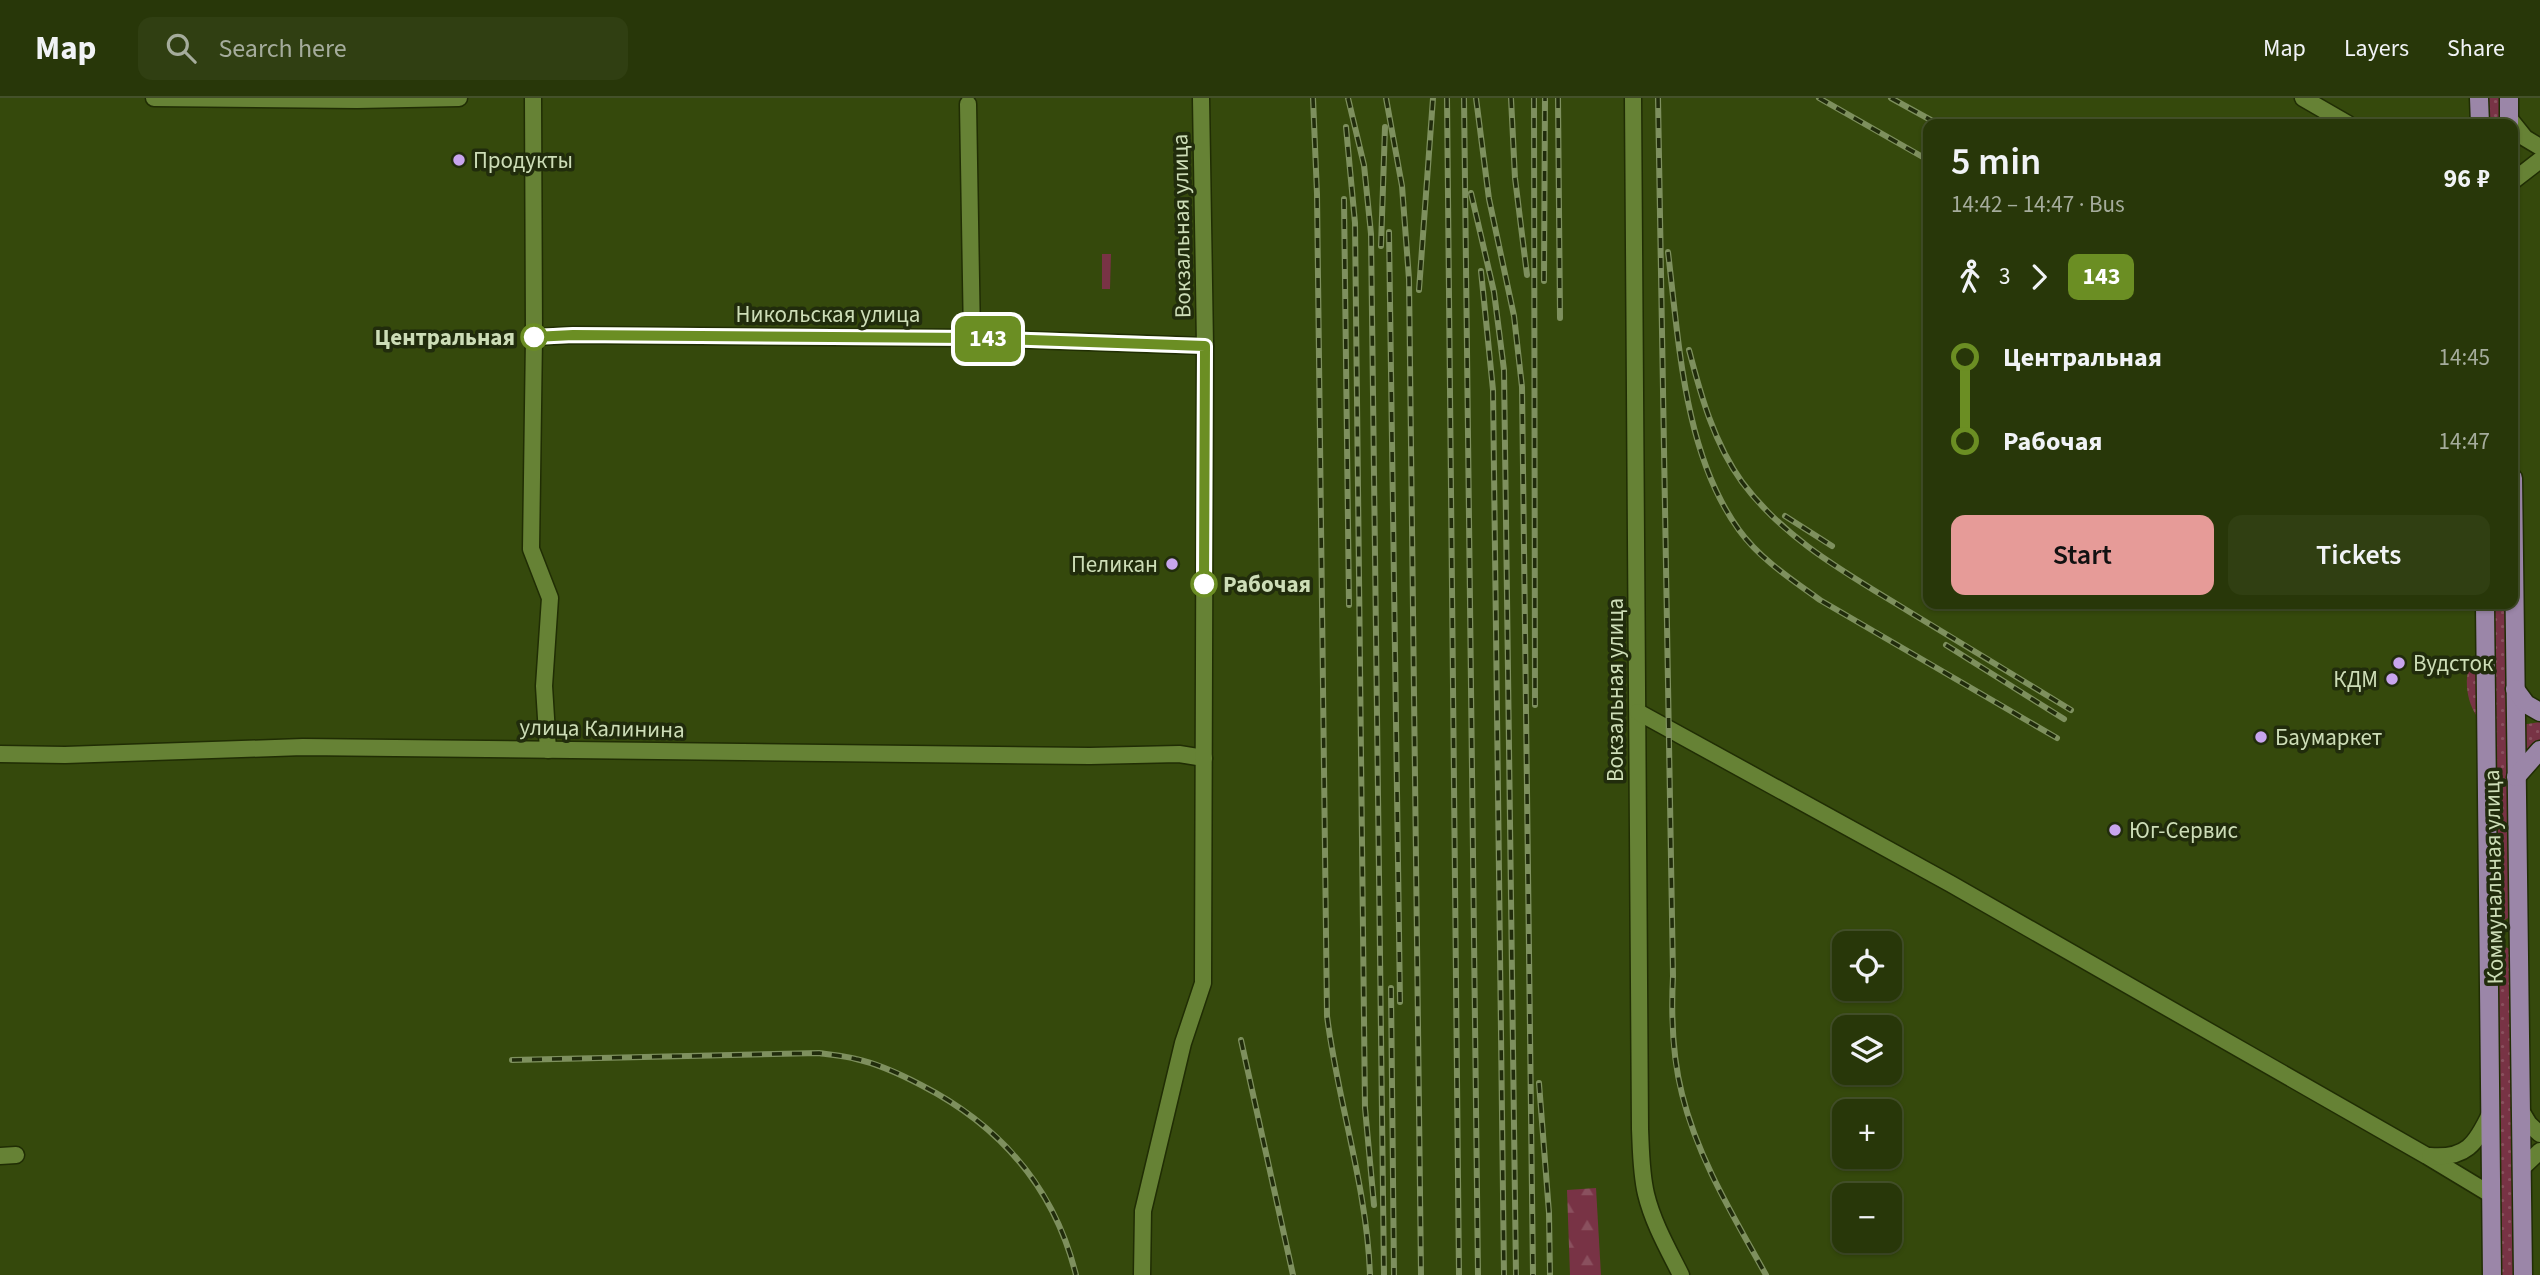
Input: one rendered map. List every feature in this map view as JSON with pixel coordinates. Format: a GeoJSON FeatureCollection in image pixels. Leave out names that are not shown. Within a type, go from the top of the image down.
{"type":"FeatureCollection","features":[{"type":"Feature","properties":{"kind":"main road"},"geometry":{"type":"LineString","coordinates":[[2479,98],[2479,119]]}},
{"type":"Feature","properties":{"kind":"main road"},"geometry":{"type":"LineString","coordinates":[[2509,98],[2509,119]]}},
{"type":"Feature","properties":{"kind":"main road","name":"Коммунальная улица"},"geometry":{"type":"LineString","coordinates":[[2485,609],[2492,1275]]}},
{"type":"Feature","properties":{"kind":"main road","name":"Коммунальная улица"},"geometry":{"type":"LineString","coordinates":[[2514,609],[2523,1275]]}},
{"type":"Feature","properties":{"kind":"main road"},"geometry":{"type":"LineString","coordinates":[[2515,689],[2526,704],[2540,712]]}},
{"type":"Feature","properties":{"kind":"main road"},"geometry":{"type":"LineString","coordinates":[[2516,777],[2540,750]]}},
{"type":"Feature","properties":{"kind":"main road"},"geometry":{"type":"LineString","coordinates":[[2489,934],[2518,933]]}},
{"type":"Feature","properties":{"kind":"street"},"geometry":{"type":"LineString","coordinates":[[154,98],[459,98]]}},
{"type":"Feature","properties":{"kind":"street"},"geometry":{"type":"LineString","coordinates":[[533,98],[531,550],[550,598],[544,686],[548,750]]}},
{"type":"Feature","properties":{"kind":"street","name":"Вокзальная улица"},"geometry":{"type":"LineString","coordinates":[[1142,1275],[1143,1211],[1183,1043],[1203,983],[1205,346],[1201,98]]}},
{"type":"Feature","properties":{"kind":"street","name":"Вокзальная улица"},"geometry":{"type":"LineString","coordinates":[[1633,98],[1641,1163],[1654,1219],[1681,1275]]}},
{"type":"Feature","properties":{"kind":"street"},"geometry":{"type":"LineString","coordinates":[[2303,98],[2339,119]]}},
{"type":"Feature","properties":{"kind":"street"},"geometry":{"type":"LineString","coordinates":[[968,104],[972,338]]}},
{"type":"Feature","properties":{"kind":"street"},"geometry":{"type":"LineString","coordinates":[[2518,131],[2540,147]]}},
{"type":"Feature","properties":{"kind":"street"},"geometry":{"type":"LineString","coordinates":[[2518,177],[2540,160]]}},
{"type":"Feature","properties":{"kind":"street","name":"Никольская улица"},"geometry":{"type":"LineString","coordinates":[[534,337],[587,335],[972,338],[1205,346]]}},
{"type":"Feature","properties":{"kind":"street"},"geometry":{"type":"LineString","coordinates":[[1638,712],[1939,877],[2490,1194]]}},
{"type":"Feature","properties":{"kind":"street","name":"улица Калинина"},"geometry":{"type":"LineString","coordinates":[[0,754],[65,755],[303,747],[1090,756],[1180,754],[1204,758]]}},
{"type":"Feature","properties":{"kind":"street"},"geometry":{"type":"LineString","coordinates":[[2520,1108],[2529,1124],[2540,1134]]}},
{"type":"Feature","properties":{"kind":"street"},"geometry":{"type":"LineString","coordinates":[[2427,1156],[2443,1157],[2462,1152],[2480,1136],[2490,1114]]}},
{"type":"Feature","properties":{"kind":"street"},"geometry":{"type":"LineString","coordinates":[[2521,1169],[2540,1151]]}},
{"type":"Feature","properties":{"kind":"green space"},"geometry":{"type":"Polygon","coordinates":[[[2485,98],[2503,98],[2504,119],[2485,119],[2485,98]]]}},
{"type":"Feature","properties":{"kind":"green space"},"geometry":{"type":"Polygon","coordinates":[[[1102,254],[1111,254],[1110,289],[1102,289],[1102,254]]]}},
{"type":"Feature","properties":{"kind":"green space"},"geometry":{"type":"Polygon","coordinates":[[[2491,609],[2509,609],[2511,916],[2502,922],[2496,918],[2491,609]]]}},
{"type":"Feature","properties":{"kind":"green space"},"geometry":{"type":"Polygon","coordinates":[[[2478,653],[2479,719],[2471,704],[2467,686],[2469,668],[2478,653]]]}},
{"type":"Feature","properties":{"kind":"green space"},"geometry":{"type":"Polygon","coordinates":[[[2540,722],[2540,740],[2522,757],[2521,725],[2540,722]]]}},
{"type":"Feature","properties":{"kind":"green space"},"geometry":{"type":"Polygon","coordinates":[[[2501,945],[2512,950],[2518,1275],[2499,1275],[2496,948],[2501,945]]]}},
{"type":"Feature","properties":{"kind":"green space"},"geometry":{"type":"Polygon","coordinates":[[[1596,1188],[1601,1275],[1570,1275],[1567,1190],[1596,1188]]]}},
{"type":"Feature","properties":{"kind":"railway"},"geometry":{"type":"LineString","coordinates":[[1313,98],[1317,194],[1327,1016],[1364,1210],[1370,1275]]}},
{"type":"Feature","properties":{"kind":"railway"},"geometry":{"type":"LineString","coordinates":[[1348,98],[1364,165],[1371,234],[1384,1275]]}},
{"type":"Feature","properties":{"kind":"railway"},"geometry":{"type":"LineString","coordinates":[[1386,98],[1402,186],[1409,279],[1421,1275]]}},
{"type":"Feature","properties":{"kind":"railway"},"geometry":{"type":"LineString","coordinates":[[1419,290],[1433,98]]}},
{"type":"Feature","properties":{"kind":"railway"},"geometry":{"type":"LineString","coordinates":[[1447,98],[1459,1275]]}},
{"type":"Feature","properties":{"kind":"railway"},"geometry":{"type":"LineString","coordinates":[[1464,98],[1478,1275]]}},
{"type":"Feature","properties":{"kind":"railway"},"geometry":{"type":"LineString","coordinates":[[1476,98],[1489,199],[1514,316],[1522,387],[1533,1275]]}},
{"type":"Feature","properties":{"kind":"railway"},"geometry":{"type":"LineString","coordinates":[[1511,98],[1515,178],[1527,275]]}},
{"type":"Feature","properties":{"kind":"railway"},"geometry":{"type":"LineString","coordinates":[[1534,98],[1535,705]]}},
{"type":"Feature","properties":{"kind":"railway"},"geometry":{"type":"LineString","coordinates":[[1544,281],[1545,98]]}},
{"type":"Feature","properties":{"kind":"railway"},"geometry":{"type":"LineString","coordinates":[[1558,98],[1560,318]]}},
{"type":"Feature","properties":{"kind":"railway"},"geometry":{"type":"LineString","coordinates":[[1658,98],[1674,1050],[1682,1094],[1697,1142],[1766,1275]]}},
{"type":"Feature","properties":{"kind":"railway"},"geometry":{"type":"LineString","coordinates":[[1819,98],[1923,157]]}},
{"type":"Feature","properties":{"kind":"railway"},"geometry":{"type":"LineString","coordinates":[[1891,98],[1929,119]]}},
{"type":"Feature","properties":{"kind":"railway"},"geometry":{"type":"LineString","coordinates":[[1346,127],[1355,223],[1365,1108],[1374,1205]]}},
{"type":"Feature","properties":{"kind":"railway"},"geometry":{"type":"LineString","coordinates":[[1381,246],[1385,127]]}},
{"type":"Feature","properties":{"kind":"railway"},"geometry":{"type":"LineString","coordinates":[[1471,193],[1494,292],[1504,370],[1516,1275]]}},
{"type":"Feature","properties":{"kind":"railway"},"geometry":{"type":"LineString","coordinates":[[1344,199],[1349,605]]}},
{"type":"Feature","properties":{"kind":"railway"},"geometry":{"type":"LineString","coordinates":[[1389,232],[1400,1002]]}},
{"type":"Feature","properties":{"kind":"railway"},"geometry":{"type":"LineString","coordinates":[[1668,252],[1681,360],[1695,433],[1721,500],[1747,540],[1776,568],[1820,600],[2057,738]]}},
{"type":"Feature","properties":{"kind":"railway"},"geometry":{"type":"LineString","coordinates":[[1481,271],[1493,390],[1504,1275]]}},
{"type":"Feature","properties":{"kind":"railway"},"geometry":{"type":"LineString","coordinates":[[1689,350],[1716,435],[1732,467],[1759,503],[1778,521],[1840,569],[2071,710]]}},
{"type":"Feature","properties":{"kind":"railway"},"geometry":{"type":"LineString","coordinates":[[1785,516],[1832,546]]}},
{"type":"Feature","properties":{"kind":"railway"},"geometry":{"type":"LineString","coordinates":[[1946,645],[2064,719]]}},
{"type":"Feature","properties":{"kind":"railway"},"geometry":{"type":"LineString","coordinates":[[1391,988],[1394,1275]]}},
{"type":"Feature","properties":{"kind":"railway"},"geometry":{"type":"LineString","coordinates":[[1241,1040],[1293,1275]]}},
{"type":"Feature","properties":{"kind":"railway"},"geometry":{"type":"LineString","coordinates":[[512,1060],[819,1053],[865,1061],[881,1067],[950,1101],[999,1140],[1020,1162],[1054,1214],[1076,1275]]}},
{"type":"Feature","properties":{"kind":"railway"},"geometry":{"type":"LineString","coordinates":[[1539,1083],[1549,1213],[1550,1275]]}},
{"type":"Feature","properties":{"kind":"bus line","name":"143"},"geometry":{"type":"LineString","coordinates":[[534,337],[972,338],[1205,346],[1204,584]]}},
{"type":"Feature","properties":{"kind":"place","name":"Продукты"},"geometry":{"type":"Point","coordinates":[459,160]}},
{"type":"Feature","properties":{"kind":"place","name":"Центральная"},"geometry":{"type":"Point","coordinates":[534,337]}},
{"type":"Feature","properties":{"kind":"place","name":"Пеликан"},"geometry":{"type":"Point","coordinates":[1172,564]}},
{"type":"Feature","properties":{"kind":"place","name":"Рабочая"},"geometry":{"type":"Point","coordinates":[1204,584]}},
{"type":"Feature","properties":{"kind":"place","name":"Вудсток"},"geometry":{"type":"Point","coordinates":[2399,663]}},
{"type":"Feature","properties":{"kind":"place","name":"КДМ"},"geometry":{"type":"Point","coordinates":[2392,679]}},
{"type":"Feature","properties":{"kind":"place","name":"Баумаркет"},"geometry":{"type":"Point","coordinates":[2261,737]}},
{"type":"Feature","properties":{"kind":"place","name":"Юг-Сервис"},"geometry":{"type":"Point","coordinates":[2115,830]}}]}
